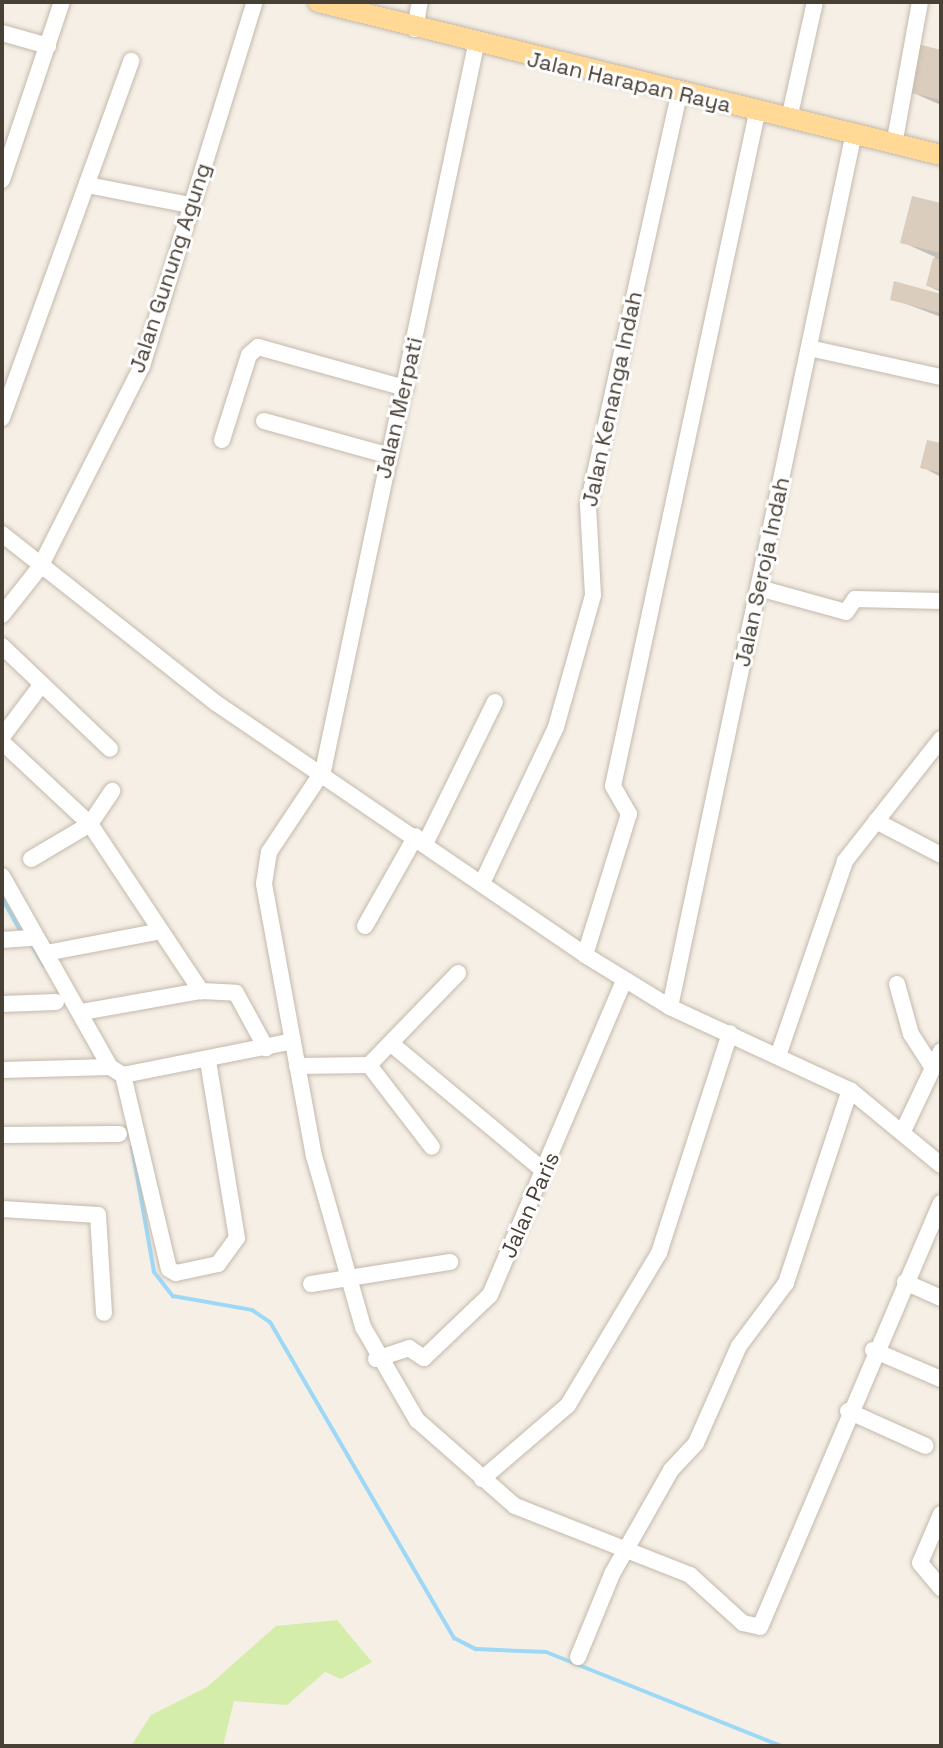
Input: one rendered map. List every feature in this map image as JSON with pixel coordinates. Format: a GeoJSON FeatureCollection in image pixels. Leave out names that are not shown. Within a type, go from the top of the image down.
{"type":"FeatureCollection","features":[{"type":"Feature","properties":{"kind":"main road","name":"Jalan Harapan Raya"},"geometry":{"type":"LineString","coordinates":[[318,2],[476,45],[853,137],[941,155]]}},
{"type":"Feature","properties":{"kind":"street"},"geometry":{"type":"LineString","coordinates":[[2,180],[62,2]]}},
{"type":"Feature","properties":{"kind":"street","name":"Jalan Gunung Agung"},"geometry":{"type":"LineString","coordinates":[[2,615],[40,567],[142,366],[255,2]]}},
{"type":"Feature","properties":{"kind":"street"},"geometry":{"type":"LineString","coordinates":[[415,29],[420,2]]}},
{"type":"Feature","properties":{"kind":"street"},"geometry":{"type":"LineString","coordinates":[[789,119],[815,2]]}},
{"type":"Feature","properties":{"kind":"street"},"geometry":{"type":"LineString","coordinates":[[894,145],[920,2]]}},
{"type":"Feature","properties":{"kind":"street"},"geometry":{"type":"LineString","coordinates":[[2,33],[48,46]]}},
{"type":"Feature","properties":{"kind":"street","name":"Jalan Merpati"},"geometry":{"type":"LineString","coordinates":[[476,45],[405,388],[387,455],[323,771],[266,865],[265,897],[316,1165],[353,1275],[376,1359],[417,1420],[520,1510],[632,1549],[704,1582],[743,1623],[764,1625],[848,1411]]}},
{"type":"Feature","properties":{"kind":"street"},"geometry":{"type":"LineString","coordinates":[[2,418],[131,61]]}},
{"type":"Feature","properties":{"kind":"street","name":"Jalan Kenanga Indah"},"geometry":{"type":"LineString","coordinates":[[483,881],[556,727],[593,595],[588,505],[679,93]]}},
{"type":"Feature","properties":{"kind":"street"},"geometry":{"type":"LineString","coordinates":[[585,955],[629,814],[613,786],[757,113]]}},
{"type":"Feature","properties":{"kind":"street","name":"Jalan Seroja Indah"},"geometry":{"type":"LineString","coordinates":[[670,1007],[853,137]]}},
{"type":"Feature","properties":{"kind":"street"},"geometry":{"type":"LineString","coordinates":[[87,185],[190,205]]}},
{"type":"Feature","properties":{"kind":"street"},"geometry":{"type":"LineString","coordinates":[[222,440],[249,355],[258,347],[405,388]]}},
{"type":"Feature","properties":{"kind":"street"},"geometry":{"type":"LineString","coordinates":[[809,348],[941,377]]}},
{"type":"Feature","properties":{"kind":"street"},"geometry":{"type":"LineString","coordinates":[[264,421],[387,455]]}},
{"type":"Feature","properties":{"kind":"street"},"geometry":{"type":"LineString","coordinates":[[2,534],[216,703],[323,771],[585,955],[670,1007],[779,1053],[850,1090],[904,1129],[941,1165]]}},
{"type":"Feature","properties":{"kind":"street"},"geometry":{"type":"LineString","coordinates":[[759,588],[846,612],[855,599],[941,601]]}},
{"type":"Feature","properties":{"kind":"street"},"geometry":{"type":"LineString","coordinates":[[2,646],[110,749]]}},
{"type":"Feature","properties":{"kind":"street"},"geometry":{"type":"LineString","coordinates":[[42,684],[2,739],[90,824],[201,991]]}},
{"type":"Feature","properties":{"kind":"street"},"geometry":{"type":"LineString","coordinates":[[365,926],[421,839],[495,702]]}},
{"type":"Feature","properties":{"kind":"street"},"geometry":{"type":"LineString","coordinates":[[779,1053],[841,871],[941,739]]}},
{"type":"Feature","properties":{"kind":"street"},"geometry":{"type":"LineString","coordinates":[[31,859],[90,824],[112,791]]}},
{"type":"Feature","properties":{"kind":"street"},"geometry":{"type":"LineString","coordinates":[[876,821],[941,855]]}},
{"type":"Feature","properties":{"kind":"street"},"geometry":{"type":"LineString","coordinates":[[2,876],[34,938],[116,1071],[169,1269],[176,1273],[218,1264],[237,1238],[208,1061]]}},
{"type":"Feature","properties":{"kind":"street"},"geometry":{"type":"LineString","coordinates":[[46,953],[161,931]]}},
{"type":"Feature","properties":{"kind":"street"},"geometry":{"type":"LineString","coordinates":[[2,940],[34,938]]}},
{"type":"Feature","properties":{"kind":"street"},"geometry":{"type":"LineString","coordinates":[[297,1066],[369,1065],[394,1046],[458,973]]}},
{"type":"Feature","properties":{"kind":"street","name":"Jalan Paris"},"geometry":{"type":"LineString","coordinates":[[376,1359],[409,1348],[424,1358],[490,1295],[624,981]]}},
{"type":"Feature","properties":{"kind":"street"},"geometry":{"type":"LineString","coordinates":[[897,984],[911,1034],[933,1068]]}},
{"type":"Feature","properties":{"kind":"street"},"geometry":{"type":"LineString","coordinates":[[82,1012],[201,991],[236,993],[266,1048]]}},
{"type":"Feature","properties":{"kind":"street"},"geometry":{"type":"LineString","coordinates":[[2,1004],[56,1002]]}},
{"type":"Feature","properties":{"kind":"street"},"geometry":{"type":"LineString","coordinates":[[482,1479],[568,1405],[659,1253],[730,1033]]}},
{"type":"Feature","properties":{"kind":"street"},"geometry":{"type":"LineString","coordinates":[[2,1070],[116,1071],[208,1061],[293,1041]]}},
{"type":"Feature","properties":{"kind":"street"},"geometry":{"type":"LineString","coordinates":[[394,1046],[544,1171]]}},
{"type":"Feature","properties":{"kind":"street"},"geometry":{"type":"LineString","coordinates":[[904,1129],[941,1051]]}},
{"type":"Feature","properties":{"kind":"street"},"geometry":{"type":"LineString","coordinates":[[369,1065],[432,1147]]}},
{"type":"Feature","properties":{"kind":"street"},"geometry":{"type":"LineString","coordinates":[[578,1657],[612,1574],[632,1549],[671,1470],[696,1443],[739,1346],[786,1283],[850,1090]]}},
{"type":"Feature","properties":{"kind":"street"},"geometry":{"type":"LineString","coordinates":[[2,1135],[119,1134]]}},
{"type":"Feature","properties":{"kind":"street"},"geometry":{"type":"LineString","coordinates":[[926,1446],[848,1411],[941,1203]]}},
{"type":"Feature","properties":{"kind":"street"},"geometry":{"type":"LineString","coordinates":[[2,1209],[98,1215],[104,1313]]}},
{"type":"Feature","properties":{"kind":"street"},"geometry":{"type":"LineString","coordinates":[[311,1284],[450,1262]]}},
{"type":"Feature","properties":{"kind":"street"},"geometry":{"type":"LineString","coordinates":[[905,1282],[941,1298]]}},
{"type":"Feature","properties":{"kind":"street"},"geometry":{"type":"LineString","coordinates":[[873,1350],[941,1379]]}},
{"type":"Feature","properties":{"kind":"street"},"geometry":{"type":"LineString","coordinates":[[941,1514],[920,1563],[941,1588]]}},
{"type":"Feature","properties":{"kind":"green space"},"geometry":{"type":"Polygon","coordinates":[[[337,1620],[372,1662],[341,1679],[325,1672],[287,1705],[234,1701],[223,1746],[131,1746],[151,1715],[207,1687],[276,1626],[337,1620]]]}},
{"type":"Feature","properties":{"kind":"building"},"geometry":{"type":"Polygon","coordinates":[[[918,44],[941,50],[941,100],[907,92],[918,44]]]}},
{"type":"Feature","properties":{"kind":"building"},"geometry":{"type":"Polygon","coordinates":[[[912,196],[941,203],[941,253],[900,243],[912,196]]]}},
{"type":"Feature","properties":{"kind":"building"},"geometry":{"type":"Polygon","coordinates":[[[933,258],[941,260],[941,290],[926,286],[933,258]]]}},
{"type":"Feature","properties":{"kind":"building"},"geometry":{"type":"Polygon","coordinates":[[[894,281],[941,294],[941,313],[890,300],[894,281]]]}},
{"type":"Feature","properties":{"kind":"building"},"geometry":{"type":"Polygon","coordinates":[[[927,440],[941,443],[941,473],[920,468],[927,440]]]}},
{"type":"Feature","properties":{"kind":"waterway"},"geometry":{"type":"LineString","coordinates":[[2,898],[21,932]]}},
{"type":"Feature","properties":{"kind":"waterway"},"geometry":{"type":"LineString","coordinates":[[33,947],[44,966]]}},
{"type":"Feature","properties":{"kind":"waterway"},"geometry":{"type":"LineString","coordinates":[[132,1147],[154,1272],[173,1296],[252,1310],[270,1322],[454,1638],[476,1649],[546,1652],[781,1746]]}}]}
